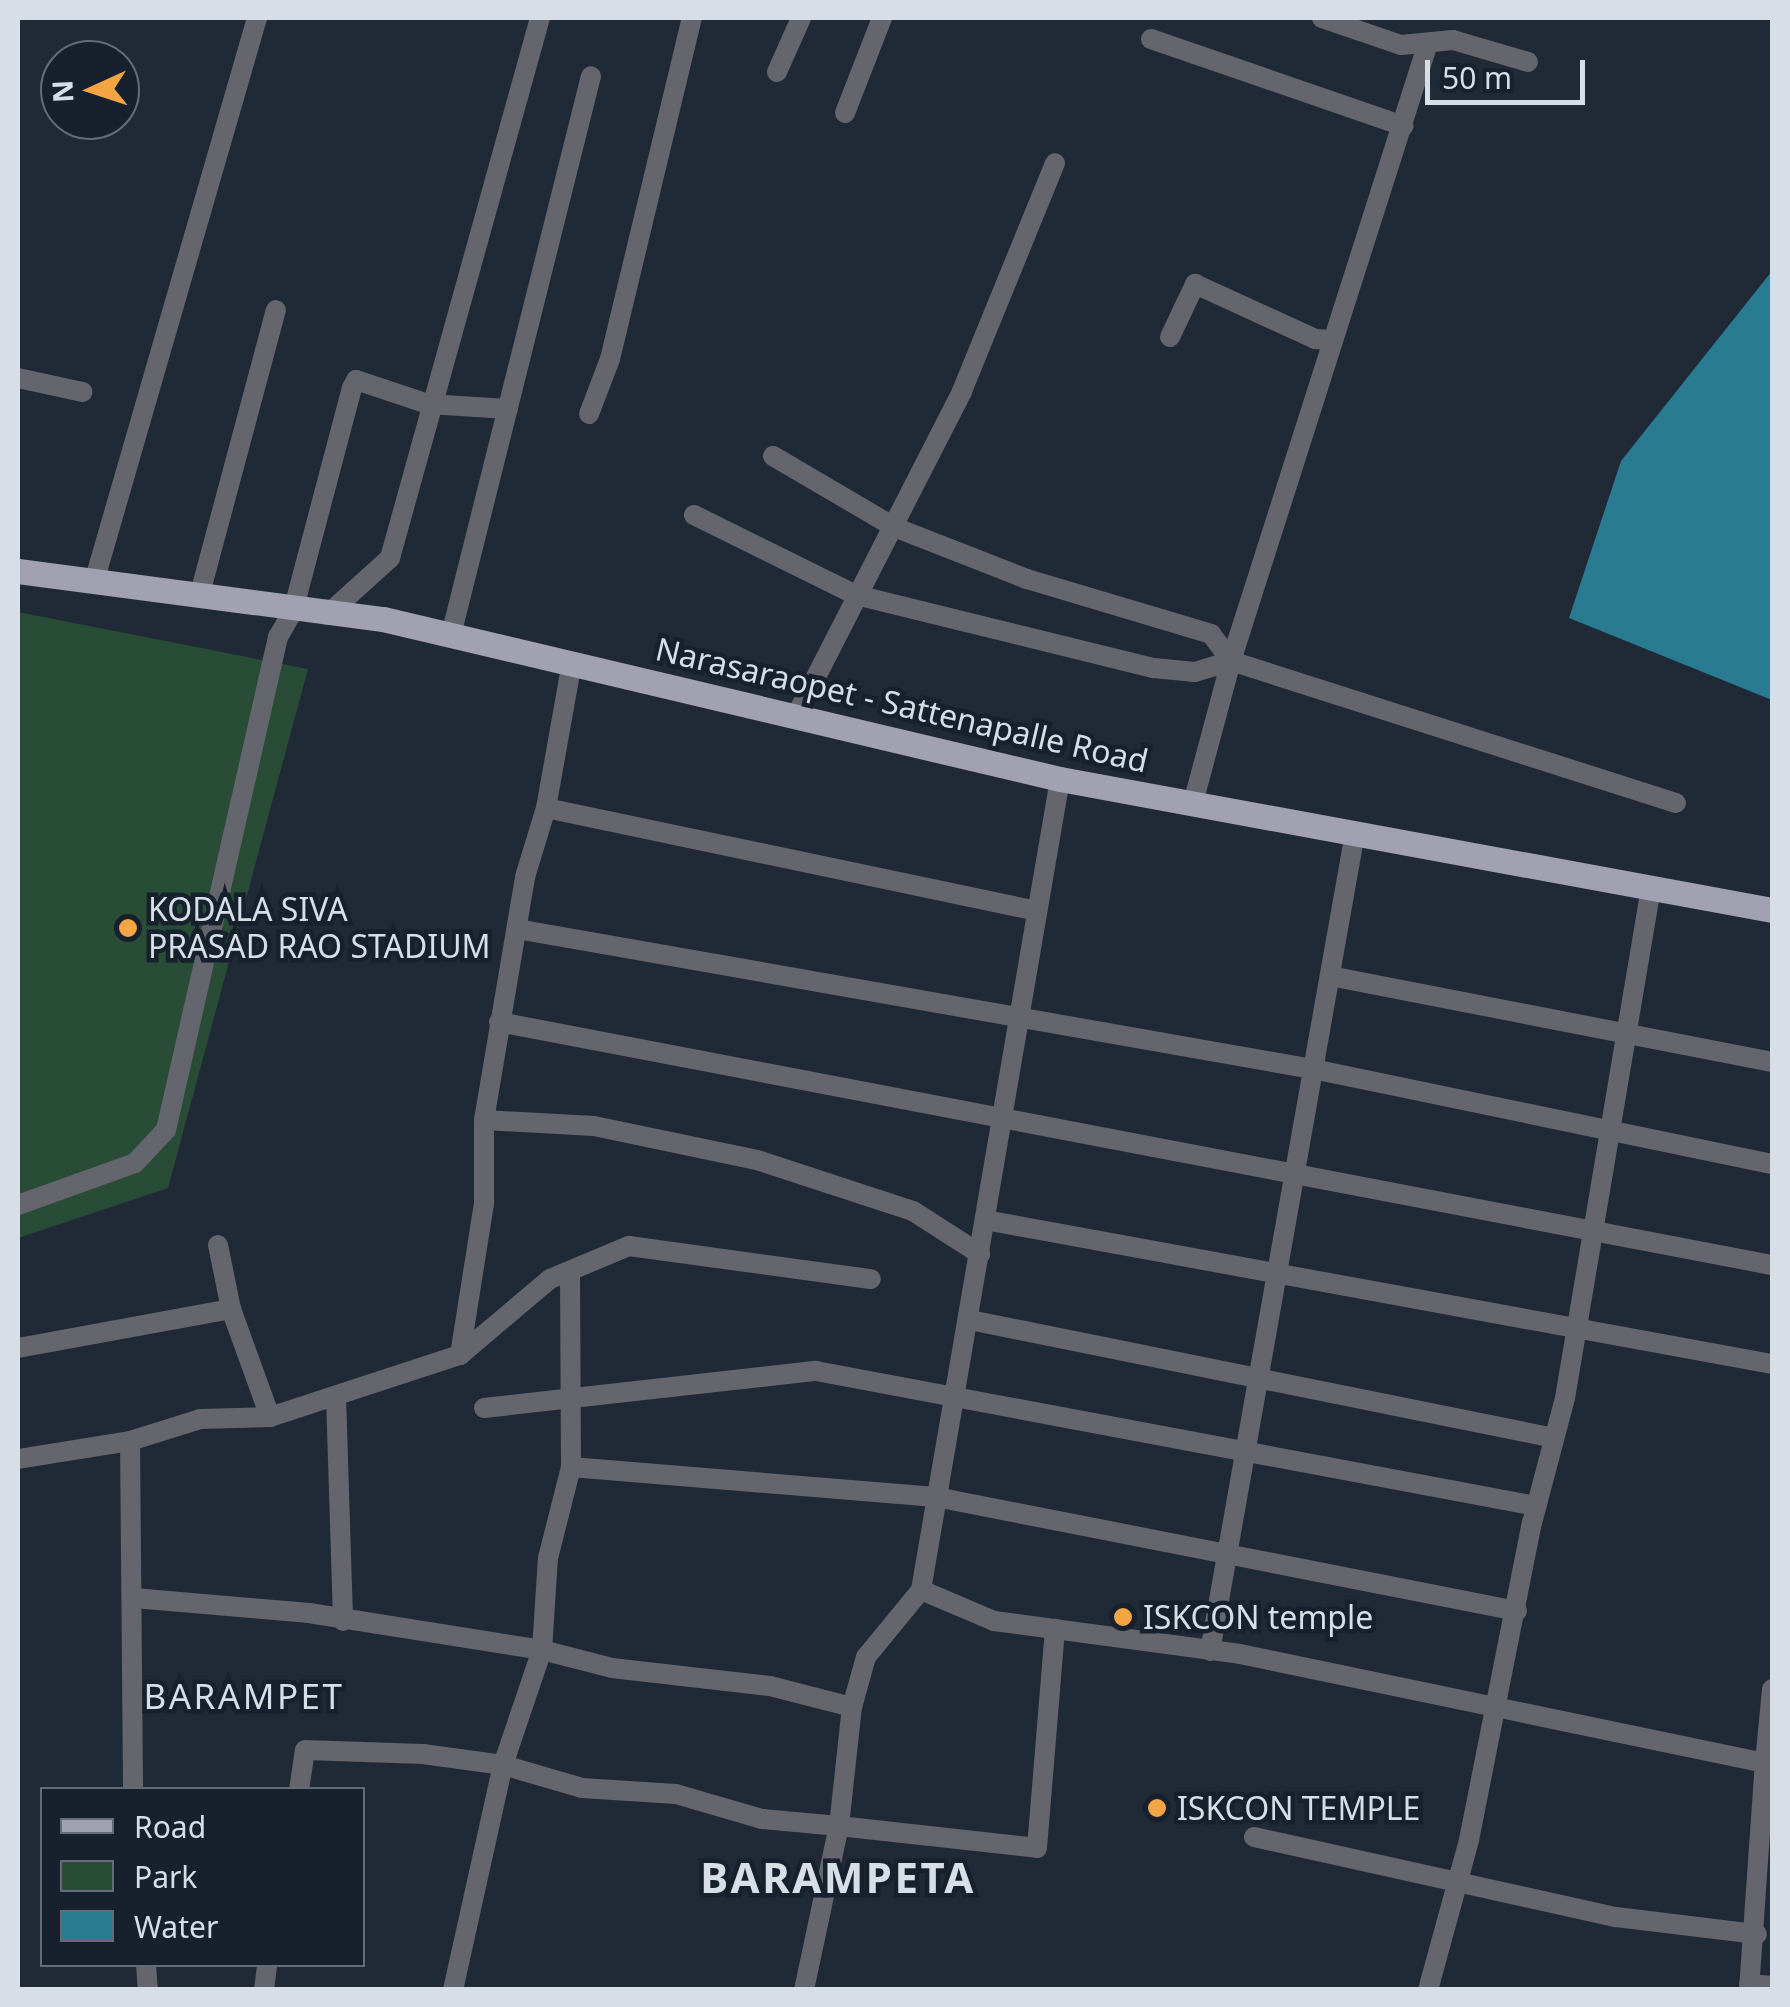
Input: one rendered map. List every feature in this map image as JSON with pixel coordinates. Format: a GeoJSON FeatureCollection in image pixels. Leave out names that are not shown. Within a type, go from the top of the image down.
{"type":"FeatureCollection","features":[{"type":"Feature","properties":{"kind":"main road","name":"Narasaraopet - Sattenapalle Road"},"geometry":{"type":"LineString","coordinates":[[18,571],[451,635],[1060,779],[1772,910]]}},
{"type":"Feature","properties":{"kind":"street"},"geometry":{"type":"LineString","coordinates":[[94,582],[257,18]]}},
{"type":"Feature","properties":{"kind":"street"},"geometry":{"type":"LineString","coordinates":[[328,616],[390,558],[428,404],[504,164],[540,18]]}},
{"type":"Feature","properties":{"kind":"street"},"geometry":{"type":"LineString","coordinates":[[589,414],[610,359],[692,18]]}},
{"type":"Feature","properties":{"kind":"street"},"geometry":{"type":"LineString","coordinates":[[777,72],[800,18]]}},
{"type":"Feature","properties":{"kind":"street"},"geometry":{"type":"LineString","coordinates":[[845,113],[882,18]]}},
{"type":"Feature","properties":{"kind":"street"},"geometry":{"type":"LineString","coordinates":[[1322,18],[1400,45],[1454,40],[1528,62]]}},
{"type":"Feature","properties":{"kind":"street"},"geometry":{"type":"LineString","coordinates":[[1151,39],[1403,126]]}},
{"type":"Feature","properties":{"kind":"street"},"geometry":{"type":"LineString","coordinates":[[1192,803],[1231,660],[1428,43]]}},
{"type":"Feature","properties":{"kind":"street"},"geometry":{"type":"LineString","coordinates":[[451,635],[591,76]]}},
{"type":"Feature","properties":{"kind":"street"},"geometry":{"type":"LineString","coordinates":[[796,716],[962,390],[1055,162]]}},
{"type":"Feature","properties":{"kind":"street"},"geometry":{"type":"LineString","coordinates":[[1170,337],[1195,284],[1315,339],[1332,340]]}},
{"type":"Feature","properties":{"kind":"street"},"geometry":{"type":"LineString","coordinates":[[199,597],[276,310]]}},
{"type":"Feature","properties":{"kind":"street"},"geometry":{"type":"LineString","coordinates":[[18,378],[83,392]]}},
{"type":"Feature","properties":{"kind":"street"},"geometry":{"type":"LineString","coordinates":[[18,1204],[136,1163],[166,1130],[278,636],[294,611],[356,380],[428,404],[508,409]]}},
{"type":"Feature","properties":{"kind":"street"},"geometry":{"type":"LineString","coordinates":[[773,456],[894,527],[1027,579],[1212,634],[1231,660],[1676,803]]}},
{"type":"Feature","properties":{"kind":"street"},"geometry":{"type":"LineString","coordinates":[[694,516],[856,595],[1154,668],[1195,672],[1231,660]]}},
{"type":"Feature","properties":{"kind":"street"},"geometry":{"type":"LineString","coordinates":[[460,1355],[484,1204],[484,1120],[499,1022],[546,808],[572,662]]}},
{"type":"Feature","properties":{"kind":"street"},"geometry":{"type":"LineString","coordinates":[[804,1990],[839,1826],[852,1707],[866,1657],[921,1590],[1060,779]]}},
{"type":"Feature","properties":{"kind":"street"},"geometry":{"type":"LineString","coordinates":[[546,808],[1037,911]]}},
{"type":"Feature","properties":{"kind":"street"},"geometry":{"type":"LineString","coordinates":[[1210,1651],[1355,833]]}},
{"type":"Feature","properties":{"kind":"street"},"geometry":{"type":"LineString","coordinates":[[1428,1990],[1497,1706],[1536,1506],[1577,1326],[1650,888]]}},
{"type":"Feature","properties":{"kind":"street"},"geometry":{"type":"LineString","coordinates":[[517,929],[1017,1020],[1313,1069],[1610,1134],[1772,1164]]}},
{"type":"Feature","properties":{"kind":"street"},"geometry":{"type":"LineString","coordinates":[[1330,976],[1772,1062]]}},
{"type":"Feature","properties":{"kind":"street"},"geometry":{"type":"LineString","coordinates":[[499,1022],[1000,1120],[1592,1227],[1772,1265]]}},
{"type":"Feature","properties":{"kind":"street"},"geometry":{"type":"LineString","coordinates":[[484,1120],[594,1126],[757,1160],[913,1212],[980,1254]]}},
{"type":"Feature","properties":{"kind":"street"},"geometry":{"type":"LineString","coordinates":[[985,1220],[1772,1364]]}},
{"type":"Feature","properties":{"kind":"street"},"geometry":{"type":"LineString","coordinates":[[218,1245],[231,1309],[270,1417]]}},
{"type":"Feature","properties":{"kind":"street"},"geometry":{"type":"LineString","coordinates":[[18,1459],[130,1440],[200,1419],[270,1417],[460,1355],[550,1279],[570,1275],[629,1246],[872,1279]]}},
{"type":"Feature","properties":{"kind":"street"},"geometry":{"type":"LineString","coordinates":[[452,1990],[503,1765],[542,1650],[548,1558],[571,1466],[570,1275]]}},
{"type":"Feature","properties":{"kind":"street"},"geometry":{"type":"LineString","coordinates":[[18,1348],[231,1309]]}},
{"type":"Feature","properties":{"kind":"street"},"geometry":{"type":"LineString","coordinates":[[970,1320],[1554,1438]]}},
{"type":"Feature","properties":{"kind":"street"},"geometry":{"type":"LineString","coordinates":[[484,1408],[816,1370],[1536,1506]]}},
{"type":"Feature","properties":{"kind":"street"},"geometry":{"type":"LineString","coordinates":[[336,1396],[343,1621]]}},
{"type":"Feature","properties":{"kind":"street"},"geometry":{"type":"LineString","coordinates":[[130,1440],[133,1787]]}},
{"type":"Feature","properties":{"kind":"street"},"geometry":{"type":"LineString","coordinates":[[571,1466],[936,1497],[1517,1611]]}},
{"type":"Feature","properties":{"kind":"street"},"geometry":{"type":"LineString","coordinates":[[921,1590],[994,1621],[1210,1651],[1766,1763]]}},
{"type":"Feature","properties":{"kind":"street"},"geometry":{"type":"LineString","coordinates":[[134,1598],[343,1621],[542,1650],[612,1668],[770,1686],[852,1707]]}},
{"type":"Feature","properties":{"kind":"street"},"geometry":{"type":"LineString","coordinates":[[299,1787],[305,1750],[424,1754],[503,1765],[582,1788],[676,1794],[762,1819],[1036,1848],[1055,1630]]}},
{"type":"Feature","properties":{"kind":"street"},"geometry":{"type":"LineString","coordinates":[[1772,1690],[1757,1934],[1749,1987],[1772,1986]]}},
{"type":"Feature","properties":{"kind":"street"},"geometry":{"type":"LineString","coordinates":[[1254,1837],[1456,1885],[1616,1917],[1757,1934]]}},
{"type":"Feature","properties":{"kind":"green space","name":"KODALA SIVA PRASAD RAO STADIUM"},"geometry":{"type":"Polygon","coordinates":[[[18,612],[308,669],[168,1188],[18,1238],[18,612]]]}},
{"type":"Feature","properties":{"kind":"water"},"geometry":{"type":"Polygon","coordinates":[[[1772,271],[1772,700],[1569,618],[1621,461],[1772,271]]]}},
{"type":"Feature","properties":{"kind":"place","name":"KODALA SIVA PRASAD RAO STADIUM"},"geometry":{"type":"Point","coordinates":[128,928]}},
{"type":"Feature","properties":{"kind":"place","name":"ISKCON temple"},"geometry":{"type":"Point","coordinates":[1123,1617]}},
{"type":"Feature","properties":{"kind":"place","name":"ISKCON TEMPLE"},"geometry":{"type":"Point","coordinates":[1157,1808]}},
{"type":"Feature","properties":{"kind":"district","name":"BARAMPET"},"geometry":{"type":"Point","coordinates":[244,1696]}},
{"type":"Feature","properties":{"kind":"district","name":"BARAMPETA"},"geometry":{"type":"Point","coordinates":[838,1877]}}]}
